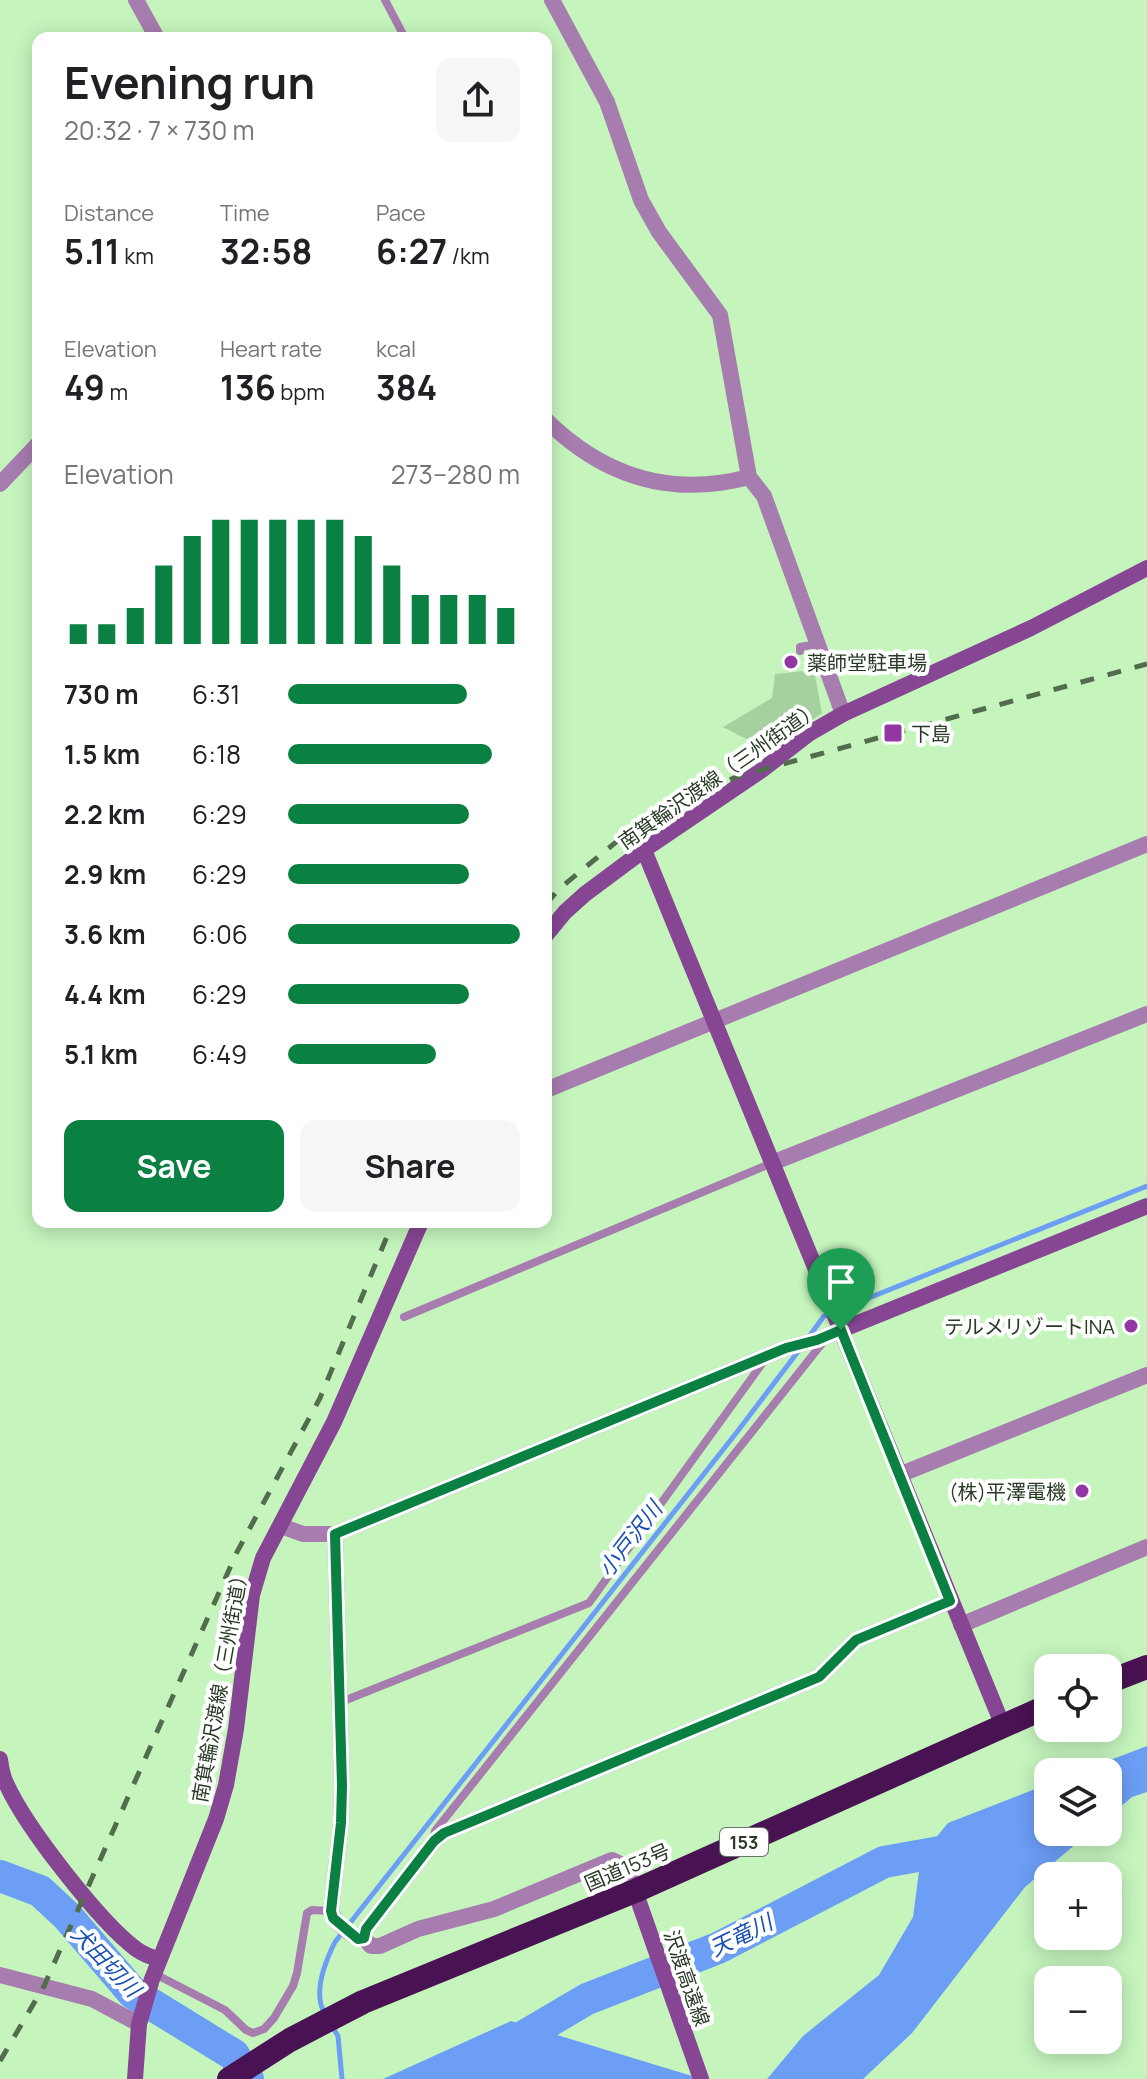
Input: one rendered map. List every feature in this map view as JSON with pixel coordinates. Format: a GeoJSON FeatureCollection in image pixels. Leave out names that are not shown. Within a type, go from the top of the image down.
{"type":"FeatureCollection","features":[{"type":"Feature","properties":{"kind":"highway"},"geometry":{"type":"LineString","coordinates":[[1122,1677],[1147,1667]]}},
{"type":"Feature","properties":{"kind":"highway","name":"国道153号"},"geometry":{"type":"LineString","coordinates":[[229,2079],[290,2040],[363,2002],[438,1971],[639,1902],[1034,1712]]}},
{"type":"Feature","properties":{"kind":"main road","name":"南箕輪沢渡線（三州街道）"},"geometry":{"type":"LineString","coordinates":[[552,928],[585,894],[810,733],[843,714],[1031,628],[1147,568]]}},
{"type":"Feature","properties":{"kind":"main road"},"geometry":{"type":"LineString","coordinates":[[644,850],[829,1301],[831,1332],[899,1475],[922,1512],[950,1601],[1003,1726]]}},
{"type":"Feature","properties":{"kind":"main road"},"geometry":{"type":"LineString","coordinates":[[831,1332],[1147,1206]]}},
{"type":"Feature","properties":{"kind":"main road","name":"南箕輪沢渡線（三州街道）"},"geometry":{"type":"LineString","coordinates":[[135,2079],[140,2020],[155,1971],[216,1819],[226,1785],[252,1595],[263,1558],[334,1422],[418,1228]]}},
{"type":"Feature","properties":{"kind":"main road"},"geometry":{"type":"LineString","coordinates":[[0,1759],[4,1779],[16,1802],[85,1895],[124,1938],[146,1955],[155,1971]]}},
{"type":"Feature","properties":{"kind":"main road","name":"沢渡高遠線"},"geometry":{"type":"LineString","coordinates":[[639,1902],[701,2079]]}},
{"type":"Feature","properties":{"kind":"street"},"geometry":{"type":"LineString","coordinates":[[136,0],[154,32]]}},
{"type":"Feature","properties":{"kind":"street"},"geometry":{"type":"LineString","coordinates":[[552,0],[607,102],[641,200],[659,232],[720,315],[749,477],[764,496],[843,714]]}},
{"type":"Feature","properties":{"kind":"street"},"geometry":{"type":"LineString","coordinates":[[552,426],[590,456],[632,476],[679,486],[719,485],[749,477]]}},
{"type":"Feature","properties":{"kind":"street"},"geometry":{"type":"LineString","coordinates":[[0,484],[32,450]]}},
{"type":"Feature","properties":{"kind":"street"},"geometry":{"type":"LineString","coordinates":[[552,1088],[1147,844]]}},
{"type":"Feature","properties":{"kind":"street"},"geometry":{"type":"LineString","coordinates":[[772,1163],[1147,1014]]}},
{"type":"Feature","properties":{"kind":"street"},"geometry":{"type":"LineString","coordinates":[[281,1526],[303,1534],[335,1534],[831,1332]]}},
{"type":"Feature","properties":{"kind":"street"},"geometry":{"type":"LineString","coordinates":[[899,1475],[1147,1375]]}},
{"type":"Feature","properties":{"kind":"street"},"geometry":{"type":"LineString","coordinates":[[335,1534],[341,1823],[335,1918],[371,1946],[380,1946],[418,1929],[494,1909],[612,1860],[626,1867],[639,1902]]}},
{"type":"Feature","properties":{"kind":"street"},"geometry":{"type":"LineString","coordinates":[[961,1625],[1147,1547]]}},
{"type":"Feature","properties":{"kind":"street"},"geometry":{"type":"LineString","coordinates":[[359,1937],[434,1841],[444,1833],[819,1677],[856,1640],[950,1601]]}},
{"type":"Feature","properties":{"kind":"street"},"geometry":{"type":"LineString","coordinates":[[0,1975],[92,1999],[140,2020]]}},
{"type":"Feature","properties":{"kind":"lane"},"geometry":{"type":"LineString","coordinates":[[385,0],[402,32]]}},
{"type":"Feature","properties":{"kind":"lane"},"geometry":{"type":"LineString","coordinates":[[800,651],[800,647],[819,644]]}},
{"type":"Feature","properties":{"kind":"lane"},"geometry":{"type":"LineString","coordinates":[[404,1317],[772,1163]]}},
{"type":"Feature","properties":{"kind":"lane"},"geometry":{"type":"LineString","coordinates":[[434,1841],[435,1831],[831,1332]]}},
{"type":"Feature","properties":{"kind":"lane"},"geometry":{"type":"LineString","coordinates":[[340,1703],[589,1603],[768,1356]]}},
{"type":"Feature","properties":{"kind":"lane"},"geometry":{"type":"LineString","coordinates":[[155,1971],[225,2010],[253,2033],[264,2029],[274,2018],[293,1986],[307,1913],[312,1910],[335,1918]]}},
{"type":"Feature","properties":{"kind":"green space"},"geometry":{"type":"Polygon","coordinates":[[[814,670],[822,713],[798,730],[780,739],[761,743],[723,727],[772,698],[775,674],[814,670]]]}},
{"type":"Feature","properties":{"kind":"water"},"geometry":{"type":"Polygon","coordinates":[[[1147,1746],[1147,1792],[1132,1797],[1122,1805],[1122,1758],[1116,1758],[1147,1746]]]}},
{"type":"Feature","properties":{"kind":"water"},"geometry":{"type":"Polygon","coordinates":[[[1034,1789],[1034,1846],[1073,1846],[1055,1862],[1034,1862],[1034,1879],[912,2033],[863,2079],[767,2079],[803,2036],[879,1975],[913,1917],[921,1856],[948,1823],[1034,1789]]]}},
{"type":"Feature","properties":{"kind":"water"},"geometry":{"type":"Polygon","coordinates":[[[511,2021],[702,2079],[383,2079],[511,2021]]]}},
{"type":"Feature","properties":{"kind":"waterway","name":"小戸沢川"},"geometry":{"type":"LineString","coordinates":[[808,1338],[824,1316],[1147,1186]]}},
{"type":"Feature","properties":{"kind":"waterway","name":"小戸沢川"},"geometry":{"type":"LineString","coordinates":[[325,2014],[321,2006],[320,1987],[335,1942],[800,1349]]}},
{"type":"Feature","properties":{"kind":"waterway","name":"天竜川"},"geometry":{"type":"LineString","coordinates":[[443,2079],[480,2062],[587,1999],[718,1948],[884,1862],[940,1852],[1034,1828]]}},
{"type":"Feature","properties":{"kind":"waterway","name":"犬田切川"},"geometry":{"type":"LineString","coordinates":[[0,1876],[40,1891],[67,1916],[133,1993],[234,2055],[248,2079]]}},
{"type":"Feature","properties":{"kind":"waterway","name":"小戸沢川"},"geometry":{"type":"LineString","coordinates":[[332,2026],[338,2036],[342,2079]]}},
{"type":"Feature","properties":{"kind":"railway"},"geometry":{"type":"LineString","coordinates":[[552,897],[621,838],[653,816],[736,777],[1147,664]]}},
{"type":"Feature","properties":{"kind":"railway"},"geometry":{"type":"LineString","coordinates":[[0,2061],[44,1986],[237,1552],[320,1398],[391,1228]]}},
{"type":"Feature","properties":{"kind":"place","name":"薬師堂駐車場"},"geometry":{"type":"Point","coordinates":[791,662]}},
{"type":"Feature","properties":{"kind":"place","name":"下島"},"geometry":{"type":"Point","coordinates":[893,733]}},
{"type":"Feature","properties":{"kind":"place","name":"テルメリゾートINA"},"geometry":{"type":"Point","coordinates":[1131,1326]}},
{"type":"Feature","properties":{"kind":"place","name":"(株)平澤電機"},"geometry":{"type":"Point","coordinates":[1082,1491]}},
{"type":"Feature","properties":{"kind":"route"},"geometry":{"type":"LineString","coordinates":[[841,1330],[950,1601],[856,1640],[819,1677],[444,1833],[434,1841],[366,1929],[364,1938],[358,1939],[333,1918],[331,1911],[338,1861],[342,1786],[335,1534],[786,1348],[841,1330]]}}]}
